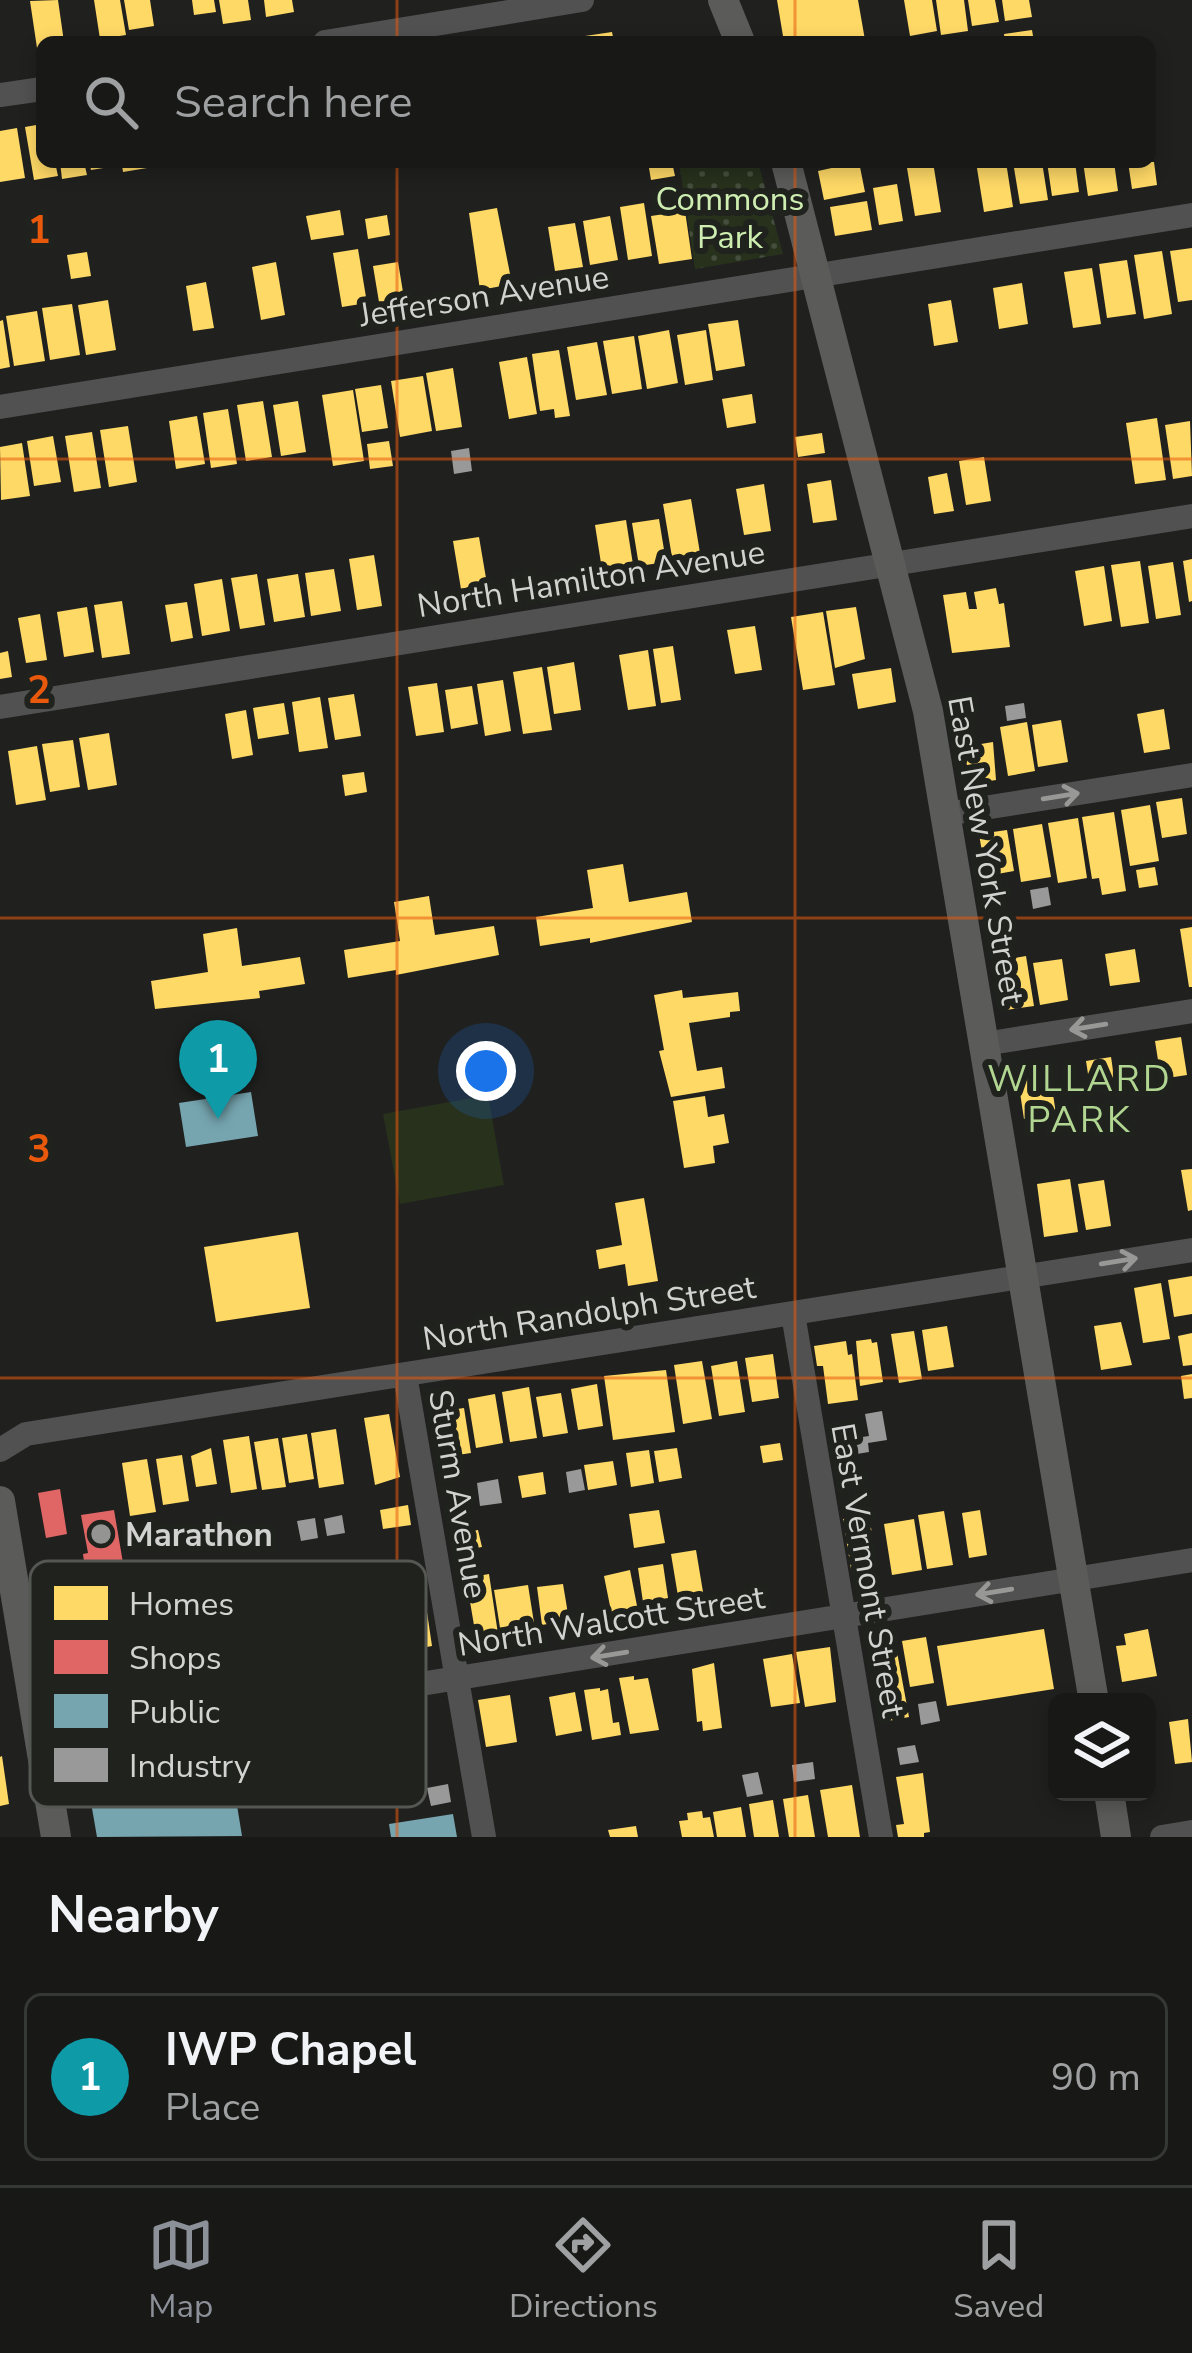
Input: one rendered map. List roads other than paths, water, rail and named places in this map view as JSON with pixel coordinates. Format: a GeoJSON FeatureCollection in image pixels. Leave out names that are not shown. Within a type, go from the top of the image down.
{"type":"FeatureCollection","features":[{"type":"Feature","properties":{"kind":"main road"},"geometry":{"type":"LineString","coordinates":[[723,0],[738,36]]}},
{"type":"Feature","properties":{"kind":"main road","name":"East New York Street"},"geometry":{"type":"LineString","coordinates":[[787,168],[928,711],[1092,1693]]}},
{"type":"Feature","properties":{"kind":"main road"},"geometry":{"type":"LineString","coordinates":[[0,1501],[30,1680]]}},
{"type":"Feature","properties":{"kind":"main road"},"geometry":{"type":"LineString","coordinates":[[1111,1801],[1117,1837]]}},
{"type":"Feature","properties":{"kind":"main road"},"geometry":{"type":"LineString","coordinates":[[51,1807],[56,1837]]}},
{"type":"Feature","properties":{"kind":"street"},"geometry":{"type":"LineString","coordinates":[[363,36],[582,0]]}},
{"type":"Feature","properties":{"kind":"street"},"geometry":{"type":"LineString","coordinates":[[0,95],[36,89]]}},
{"type":"Feature","properties":{"kind":"street","name":"Jefferson Avenue"},"geometry":{"type":"LineString","coordinates":[[0,407],[1192,215]]}},
{"type":"Feature","properties":{"kind":"street","name":"North Hamilton Avenue"},"geometry":{"type":"LineString","coordinates":[[0,707],[1192,516]]}},
{"type":"Feature","properties":{"kind":"street"},"geometry":{"type":"LineString","coordinates":[[946,814],[1192,775]]}},
{"type":"Feature","properties":{"kind":"street"},"geometry":{"type":"LineString","coordinates":[[984,1044],[1192,1011]]}},
{"type":"Feature","properties":{"kind":"street","name":"North Randolph Street"},"geometry":{"type":"LineString","coordinates":[[0,1450],[26,1434],[1192,1250]]}},
{"type":"Feature","properties":{"kind":"street","name":"East Vermont Street"},"geometry":{"type":"LineString","coordinates":[[793,1314],[881,1837]]}},
{"type":"Feature","properties":{"kind":"street","name":"Sturm Avenue"},"geometry":{"type":"LineString","coordinates":[[405,1375],[484,1837]]}},
{"type":"Feature","properties":{"kind":"street","name":"North Walcott Street"},"geometry":{"type":"LineString","coordinates":[[426,1683],[1192,1560]]}},
{"type":"Feature","properties":{"kind":"street"},"geometry":{"type":"LineString","coordinates":[[1162,1837],[1192,1832]]}},
{"type":"Feature","properties":{"kind":"place","name":"IWP Chapel"},"geometry":{"type":"Point","coordinates":[218,1119]}},
{"type":"Feature","properties":{"kind":"place","name":"Marathon"},"geometry":{"type":"Point","coordinates":[101,1534]}},
{"type":"Feature","properties":{"kind":"district","name":"WILLARD PARK"},"geometry":{"type":"Point","coordinates":[1080,1098]}},
{"type":"Feature","properties":{"kind":"park label","name":"Commons Park"},"geometry":{"type":"Point","coordinates":[730,217]}}]}
